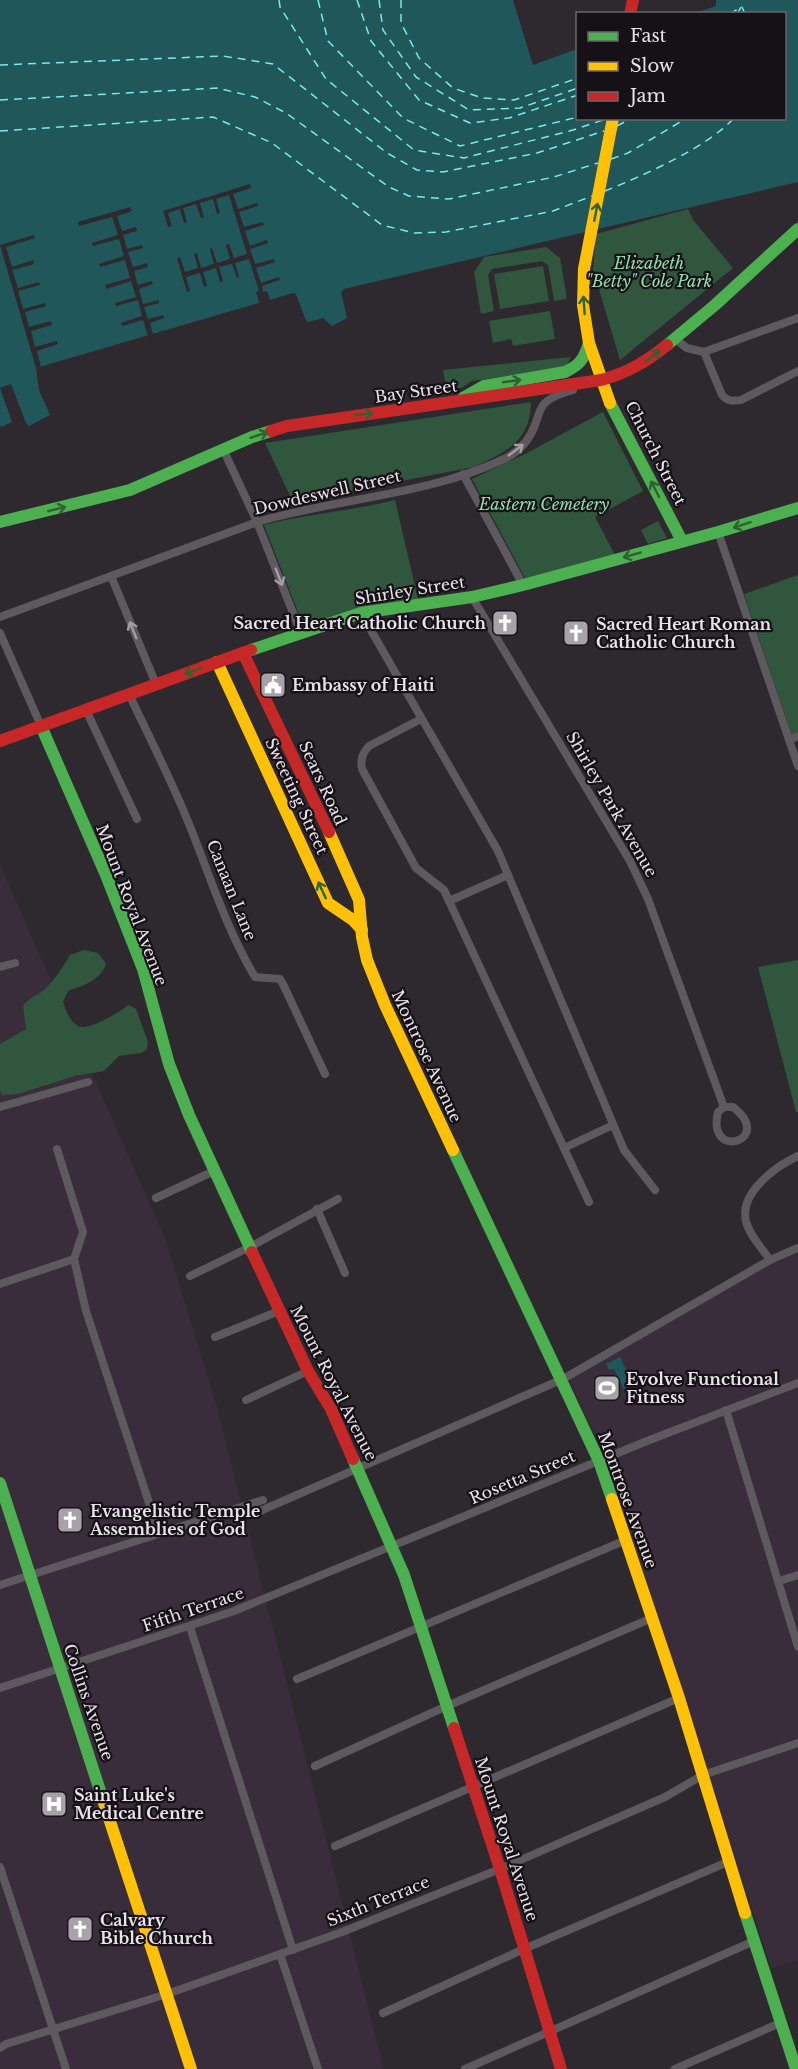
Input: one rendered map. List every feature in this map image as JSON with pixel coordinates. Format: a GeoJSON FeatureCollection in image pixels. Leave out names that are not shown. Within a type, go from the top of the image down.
{"type":"FeatureCollection","features":[{"type":"Feature","properties":{"kind":"main road","name":"Church Street"},"geometry":{"type":"LineString","coordinates":[[613,120],[584,269],[583,305],[589,343],[602,383],[682,541]]}},
{"type":"Feature","properties":{"kind":"main road","name":"Bay Street"},"geometry":{"type":"LineString","coordinates":[[0,522],[130,490],[252,437],[287,426],[602,383],[638,367],[675,339],[798,229]]}},
{"type":"Feature","properties":{"kind":"main road"},"geometry":{"type":"LineString","coordinates":[[458,402],[481,387],[551,376],[577,367],[583,361],[589,343]]}},
{"type":"Feature","properties":{"kind":"main road","name":"Shirley Street"},"geometry":{"type":"LineString","coordinates":[[0,741],[217,662],[361,613],[472,597],[523,585],[798,508]]}},
{"type":"Feature","properties":{"kind":"main road","name":"Sears Road"},"geometry":{"type":"LineString","coordinates":[[243,653],[359,900],[362,930]]}},
{"type":"Feature","properties":{"kind":"main road","name":"Sweeting Street"},"geometry":{"type":"LineString","coordinates":[[217,662],[328,903],[353,920],[362,930]]}},
{"type":"Feature","properties":{"kind":"main road","name":"Mount Royal Avenue"},"geometry":{"type":"LineString","coordinates":[[41,726],[106,874],[143,969],[169,1064],[213,1171],[308,1371],[331,1409],[392,1548],[421,1626],[500,1869],[561,2069]]}},
{"type":"Feature","properties":{"kind":"main road","name":"Montrose Avenue"},"geometry":{"type":"LineString","coordinates":[[362,930],[367,960],[385,1005],[491,1232],[563,1379],[599,1461],[679,1698],[796,2069]]}},
{"type":"Feature","properties":{"kind":"main road","name":"Collins Avenue"},"geometry":{"type":"LineString","coordinates":[[0,1483],[191,2069]]}},
{"type":"Feature","properties":{"kind":"street"},"geometry":{"type":"LineString","coordinates":[[675,339],[687,348],[704,352],[798,318]]}},
{"type":"Feature","properties":{"kind":"street"},"geometry":{"type":"LineString","coordinates":[[704,352],[726,400],[741,400],[798,371]]}},
{"type":"Feature","properties":{"kind":"street","name":"Dowdeswell Street"},"geometry":{"type":"LineString","coordinates":[[0,617],[257,522],[288,513],[368,499],[463,474],[503,460],[530,438],[542,407],[550,399],[602,383]]}},
{"type":"Feature","properties":{"kind":"street"},"geometry":{"type":"LineString","coordinates":[[223,449],[257,522],[301,633]]}},
{"type":"Feature","properties":{"kind":"street"},"geometry":{"type":"LineString","coordinates":[[463,474],[523,585]]}},
{"type":"Feature","properties":{"kind":"street"},"geometry":{"type":"LineString","coordinates":[[718,532],[794,738],[798,766]]}},
{"type":"Feature","properties":{"kind":"street"},"geometry":{"type":"LineString","coordinates":[[111,576],[156,684]]}},
{"type":"Feature","properties":{"kind":"street","name":"Shirley Park Avenue"},"geometry":{"type":"LineString","coordinates":[[472,597],[630,861],[648,899],[724,1107]]}},
{"type":"Feature","properties":{"kind":"street"},"geometry":{"type":"LineString","coordinates":[[361,613],[498,851],[624,1150],[655,1190]]}},
{"type":"Feature","properties":{"kind":"street"},"geometry":{"type":"LineString","coordinates":[[0,633],[41,726]]}},
{"type":"Feature","properties":{"kind":"street","name":"Canaan Lane"},"geometry":{"type":"LineString","coordinates":[[129,694],[190,827],[240,951],[255,977],[280,979],[325,1074]]}},
{"type":"Feature","properties":{"kind":"street"},"geometry":{"type":"LineString","coordinates":[[86,710],[137,819]]}},
{"type":"Feature","properties":{"kind":"street"},"geometry":{"type":"LineString","coordinates":[[421,719],[369,746],[361,762],[362,769],[416,868],[444,890],[589,1202]]}},
{"type":"Feature","properties":{"kind":"street"},"geometry":{"type":"LineString","coordinates":[[449,901],[508,875]]}},
{"type":"Feature","properties":{"kind":"street"},"geometry":{"type":"LineString","coordinates":[[0,967],[15,963]]}},
{"type":"Feature","properties":{"kind":"street"},"geometry":{"type":"LineString","coordinates":[[0,1107],[88,1082]]}},
{"type":"Feature","properties":{"kind":"street","name":"Shirley Park Avenue"},"geometry":{"type":"LineString","coordinates":[[724,1107],[733,1107],[744,1118],[747,1132],[738,1142],[731,1143],[726,1140],[717,1127],[718,1112],[724,1107]]}},
{"type":"Feature","properties":{"kind":"street"},"geometry":{"type":"LineString","coordinates":[[564,1148],[613,1125]]}},
{"type":"Feature","properties":{"kind":"street"},"geometry":{"type":"LineString","coordinates":[[57,1149],[83,1232],[74,1259],[86,1311],[101,1363],[159,1533]]}},
{"type":"Feature","properties":{"kind":"street"},"geometry":{"type":"LineString","coordinates":[[770,1260],[748,1228],[745,1208],[763,1179],[774,1169],[798,1156]]}},
{"type":"Feature","properties":{"kind":"street"},"geometry":{"type":"LineString","coordinates":[[156,1198],[213,1171]]}},
{"type":"Feature","properties":{"kind":"street"},"geometry":{"type":"LineString","coordinates":[[190,1276],[250,1247],[338,1198]]}},
{"type":"Feature","properties":{"kind":"street"},"geometry":{"type":"LineString","coordinates":[[317,1209],[345,1273]]}},
{"type":"Feature","properties":{"kind":"street"},"geometry":{"type":"LineString","coordinates":[[253,1514],[563,1379],[770,1260],[798,1248]]}},
{"type":"Feature","properties":{"kind":"street"},"geometry":{"type":"LineString","coordinates":[[0,1284],[74,1259]]}},
{"type":"Feature","properties":{"kind":"street"},"geometry":{"type":"LineString","coordinates":[[215,1337],[279,1311]]}},
{"type":"Feature","properties":{"kind":"street"},"geometry":{"type":"LineString","coordinates":[[246,1400],[308,1371]]}},
{"type":"Feature","properties":{"kind":"street","name":"Rosetta Street"},"geometry":{"type":"LineString","coordinates":[[392,1548],[599,1461],[798,1383]]}},
{"type":"Feature","properties":{"kind":"street"},"geometry":{"type":"LineString","coordinates":[[726,1410],[798,1647]]}},
{"type":"Feature","properties":{"kind":"street"},"geometry":{"type":"LineString","coordinates":[[0,1585],[262,1500]]}},
{"type":"Feature","properties":{"kind":"street"},"geometry":{"type":"LineString","coordinates":[[297,1680],[626,1540]]}},
{"type":"Feature","properties":{"kind":"street","name":"Fifth Terrace"},"geometry":{"type":"LineString","coordinates":[[0,1688],[190,1627],[291,1590],[392,1548]]}},
{"type":"Feature","properties":{"kind":"street"},"geometry":{"type":"LineString","coordinates":[[779,1581],[798,1575]]}},
{"type":"Feature","properties":{"kind":"street"},"geometry":{"type":"LineString","coordinates":[[315,1766],[447,1706],[652,1618]]}},
{"type":"Feature","properties":{"kind":"street"},"geometry":{"type":"LineString","coordinates":[[190,1627],[293,1950]]}},
{"type":"Feature","properties":{"kind":"street"},"geometry":{"type":"LineString","coordinates":[[335,1846],[679,1698]]}},
{"type":"Feature","properties":{"kind":"street","name":"Sixth Terrace"},"geometry":{"type":"LineString","coordinates":[[0,2048],[53,2028],[167,1994],[342,1932],[500,1869],[665,1797],[703,1775],[798,1743]]}},
{"type":"Feature","properties":{"kind":"street"},"geometry":{"type":"LineString","coordinates":[[383,2013],[524,1949],[730,1861]]}},
{"type":"Feature","properties":{"kind":"street"},"geometry":{"type":"LineString","coordinates":[[0,1867],[66,2069]]}},
{"type":"Feature","properties":{"kind":"street"},"geometry":{"type":"LineString","coordinates":[[465,2069],[754,1941]]}},
{"type":"Feature","properties":{"kind":"street"},"geometry":{"type":"LineString","coordinates":[[280,1954],[318,2069]]}},
{"type":"Feature","properties":{"kind":"street"},"geometry":{"type":"LineString","coordinates":[[675,2069],[780,2023]]}},
{"type":"Feature","properties":{"kind":"shaded area"},"geometry":{"type":"Polygon","coordinates":[[[0,865],[165,1238],[217,1407],[384,2069],[0,2069],[0,865]]]}},
{"type":"Feature","properties":{"kind":"shaded area"},"geometry":{"type":"Polygon","coordinates":[[[798,1253],[798,1960],[771,1968],[607,1461],[569,1380],[765,1267],[798,1253]]]}},
{"type":"Feature","properties":{"kind":"green space","name":"Elizabeth \"Betty\" Cole Park"},"geometry":{"type":"Polygon","coordinates":[[[688,209],[693,220],[733,268],[620,360],[593,269],[596,234],[688,209]]]}},
{"type":"Feature","properties":{"kind":"green space"},"geometry":{"type":"Polygon","coordinates":[[[546,247],[560,258],[567,299],[554,301],[548,265],[542,261],[492,269],[488,275],[494,311],[481,314],[474,272],[484,257],[546,247]]]}},
{"type":"Feature","properties":{"kind":"green space"},"geometry":{"type":"Polygon","coordinates":[[[543,266],[549,301],[500,309],[494,274],[543,266]]]}},
{"type":"Feature","properties":{"kind":"green space"},"geometry":{"type":"Polygon","coordinates":[[[550,311],[555,339],[513,346],[511,339],[493,343],[489,321],[550,311]]]}},
{"type":"Feature","properties":{"kind":"green space"},"geometry":{"type":"Polygon","coordinates":[[[571,357],[566,368],[472,381],[448,396],[443,370],[571,357]]]}},
{"type":"Feature","properties":{"kind":"green space"},"geometry":{"type":"Polygon","coordinates":[[[531,402],[526,427],[514,444],[474,467],[293,502],[265,443],[531,402]]]}},
{"type":"Feature","properties":{"kind":"green space","name":"Eastern Cemetery"},"geometry":{"type":"Polygon","coordinates":[[[603,412],[643,491],[595,517],[615,555],[526,580],[472,479],[525,454],[603,412]]]}},
{"type":"Feature","properties":{"kind":"green space"},"geometry":{"type":"Polygon","coordinates":[[[395,500],[418,599],[304,627],[264,525],[395,500]]]}},
{"type":"Feature","properties":{"kind":"green space"},"geometry":{"type":"Polygon","coordinates":[[[658,521],[667,538],[648,544],[641,530],[658,521]]]}},
{"type":"Feature","properties":{"kind":"green space"},"geometry":{"type":"Polygon","coordinates":[[[798,575],[798,733],[792,736],[744,594],[798,575]]]}},
{"type":"Feature","properties":{"kind":"green space"},"geometry":{"type":"Polygon","coordinates":[[[84,950],[98,953],[106,964],[104,970],[96,978],[68,991],[63,1002],[71,1019],[78,1026],[89,1026],[129,1005],[136,1009],[148,1042],[147,1049],[141,1053],[119,1056],[104,1071],[75,1076],[18,1094],[2,1095],[0,1091],[0,1044],[26,1029],[23,1006],[50,984],[70,955],[84,950]]]}},
{"type":"Feature","properties":{"kind":"green space"},"geometry":{"type":"Polygon","coordinates":[[[798,960],[798,1112],[796,1112],[758,967],[798,960]]]}},
{"type":"Feature","properties":{"kind":"water"},"geometry":{"type":"Polygon","coordinates":[[[0,0],[513,0],[533,65],[576,49],[576,120],[786,120],[786,12],[699,12],[716,6],[716,0],[798,0],[798,182],[344,289],[341,292],[347,318],[332,326],[323,318],[306,321],[296,294],[293,293],[36,368],[39,390],[50,415],[29,426],[11,384],[0,388],[0,0]]]}},
{"type":"Feature","properties":{"kind":"water"},"geometry":{"type":"Polygon","coordinates":[[[0,388],[12,422],[1,427],[0,425],[0,388]]]}},
{"type":"Feature","properties":{"kind":"water"},"geometry":{"type":"Polygon","coordinates":[[[620,1357],[634,1385],[624,1390],[614,1369],[609,1370],[606,1364],[620,1357]]]}},
{"type":"Feature","properties":{"kind":"pier"},"geometry":{"type":"Polygon","coordinates":[[[250,184],[251,188],[233,194],[238,209],[257,203],[258,206],[239,212],[244,227],[263,222],[264,225],[245,231],[250,246],[267,240],[268,243],[250,249],[255,264],[274,259],[275,262],[256,268],[261,283],[279,277],[280,280],[262,286],[263,292],[267,291],[270,300],[259,303],[256,292],[259,291],[249,259],[235,263],[239,277],[237,278],[232,264],[219,267],[223,281],[220,282],[216,268],[203,272],[207,286],[204,287],[200,273],[186,277],[190,291],[187,292],[177,258],[180,257],[185,272],[198,268],[194,254],[197,253],[201,268],[214,264],[210,249],[212,248],[217,263],[230,259],[226,245],[229,244],[234,258],[247,254],[229,195],[216,199],[220,213],[217,214],[213,199],[200,203],[204,217],[201,218],[196,204],[183,208],[187,222],[184,223],[180,209],[168,213],[172,226],[168,227],[163,211],[250,184]]]}},
{"type":"Feature","properties":{"kind":"pier"},"geometry":{"type":"Polygon","coordinates":[[[130,207],[132,211],[117,216],[122,231],[136,227],[137,231],[123,235],[127,249],[142,245],[143,248],[128,252],[133,267],[147,263],[148,267],[134,271],[138,285],[152,281],[153,284],[139,289],[143,304],[159,300],[159,303],[144,307],[148,319],[163,315],[164,318],[150,323],[153,334],[148,336],[143,320],[122,326],[121,323],[142,316],[138,300],[116,306],[115,303],[136,297],[131,281],[106,289],[105,285],[130,278],[125,260],[100,267],[99,264],[124,256],[119,239],[93,246],[92,243],[118,235],[112,217],[79,226],[78,222],[130,207]]]}},
{"type":"Feature","properties":{"kind":"pier"},"geometry":{"type":"Polygon","coordinates":[[[34,235],[35,238],[6,247],[12,267],[33,260],[34,264],[12,270],[18,288],[39,282],[40,285],[18,291],[23,309],[45,303],[46,306],[25,312],[29,327],[51,321],[52,325],[31,331],[35,347],[57,341],[58,344],[37,351],[41,367],[36,368],[0,245],[34,235]]]}},
{"type":"Feature","properties":{"kind":"ferry route"},"geometry":{"type":"LineString","coordinates":[[279,0],[280,7],[326,79],[414,150],[464,158],[603,120]]}},
{"type":"Feature","properties":{"kind":"ferry route"},"geometry":{"type":"LineString","coordinates":[[318,0],[328,41],[403,118],[460,146],[576,117]]}},
{"type":"Feature","properties":{"kind":"ferry route"},"geometry":{"type":"LineString","coordinates":[[357,0],[371,41],[419,100],[470,123],[509,118],[576,96]]}},
{"type":"Feature","properties":{"kind":"ferry route"},"geometry":{"type":"LineString","coordinates":[[379,0],[383,30],[416,77],[469,110],[520,108],[576,89]]}},
{"type":"Feature","properties":{"kind":"ferry route"},"geometry":{"type":"LineString","coordinates":[[401,0],[401,23],[419,58],[453,88],[482,98],[514,100],[576,79]]}},
{"type":"Feature","properties":{"kind":"ferry route"},"geometry":{"type":"LineString","coordinates":[[733,12],[742,6]]}},
{"type":"Feature","properties":{"kind":"ferry route"},"geometry":{"type":"LineString","coordinates":[[738,12],[741,7]]}},
{"type":"Feature","properties":{"kind":"ferry route"},"geometry":{"type":"LineString","coordinates":[[742,7],[744,12]]}},
{"type":"Feature","properties":{"kind":"ferry route"},"geometry":{"type":"LineString","coordinates":[[0,65],[223,56],[273,64],[387,153],[417,170],[443,172],[537,153],[604,131]]}},
{"type":"Feature","properties":{"kind":"ferry route"},"geometry":{"type":"LineString","coordinates":[[0,100],[217,88],[255,97],[286,113],[389,187],[409,196],[449,199],[554,177],[598,163]]}},
{"type":"Feature","properties":{"kind":"ferry route"},"geometry":{"type":"LineString","coordinates":[[0,131],[213,117],[272,143],[382,225],[414,233],[446,232],[553,211],[592,196]]}},
{"type":"Feature","properties":{"kind":"ferry route"},"geometry":{"type":"LineString","coordinates":[[617,126],[628,120]]}},
{"type":"Feature","properties":{"kind":"ferry route"},"geometry":{"type":"LineString","coordinates":[[611,159],[628,153],[684,120]]}},
{"type":"Feature","properties":{"kind":"ferry route"},"geometry":{"type":"LineString","coordinates":[[605,191],[692,150],[732,120]]}},
{"type":"Feature","properties":{"kind":"traffic: fast"},"geometry":{"type":"LineString","coordinates":[[667,345],[715,305],[798,229]]}},
{"type":"Feature","properties":{"kind":"traffic: fast"},"geometry":{"type":"LineString","coordinates":[[463,398],[484,386],[565,372],[581,361],[589,343]]}},
{"type":"Feature","properties":{"kind":"traffic: fast"},"geometry":{"type":"LineString","coordinates":[[610,403],[682,541]]}},
{"type":"Feature","properties":{"kind":"traffic: fast"},"geometry":{"type":"LineString","coordinates":[[0,522],[130,490],[271,431]]}},
{"type":"Feature","properties":{"kind":"traffic: fast"},"geometry":{"type":"LineString","coordinates":[[251,650],[361,613],[472,597],[523,585],[798,508]]}},
{"type":"Feature","properties":{"kind":"traffic: fast"},"geometry":{"type":"LineString","coordinates":[[41,726],[106,875],[143,969],[169,1064],[189,1115],[252,1252]]}},
{"type":"Feature","properties":{"kind":"traffic: fast"},"geometry":{"type":"LineString","coordinates":[[453,1150],[599,1461],[612,1499]]}},
{"type":"Feature","properties":{"kind":"traffic: fast"},"geometry":{"type":"LineString","coordinates":[[353,1459],[404,1575],[454,1728]]}},
{"type":"Feature","properties":{"kind":"traffic: fast"},"geometry":{"type":"LineString","coordinates":[[0,1483],[104,1803]]}},
{"type":"Feature","properties":{"kind":"traffic: fast"},"geometry":{"type":"LineString","coordinates":[[745,1913],[796,2069]]}},
{"type":"Feature","properties":{"kind":"traffic: slow"},"geometry":{"type":"LineString","coordinates":[[610,403],[589,343],[583,305],[584,269],[613,120]]}},
{"type":"Feature","properties":{"kind":"traffic: slow"},"geometry":{"type":"LineString","coordinates":[[217,662],[328,903],[353,920],[362,930]]}},
{"type":"Feature","properties":{"kind":"traffic: slow"},"geometry":{"type":"LineString","coordinates":[[329,832],[359,900],[362,937],[367,960],[385,1005],[453,1150]]}},
{"type":"Feature","properties":{"kind":"traffic: slow"},"geometry":{"type":"LineString","coordinates":[[612,1499],[679,1698],[745,1913]]}},
{"type":"Feature","properties":{"kind":"traffic: slow"},"geometry":{"type":"LineString","coordinates":[[104,1803],[191,2069]]}},
{"type":"Feature","properties":{"kind":"traffic: jam"},"geometry":{"type":"LineString","coordinates":[[630,12],[633,0]]}},
{"type":"Feature","properties":{"kind":"traffic: jam"},"geometry":{"type":"LineString","coordinates":[[271,431],[287,426],[601,380],[636,366],[667,345]]}},
{"type":"Feature","properties":{"kind":"traffic: jam"},"geometry":{"type":"LineString","coordinates":[[0,741],[251,650]]}},
{"type":"Feature","properties":{"kind":"traffic: jam"},"geometry":{"type":"LineString","coordinates":[[243,653],[329,832]]}},
{"type":"Feature","properties":{"kind":"traffic: jam"},"geometry":{"type":"LineString","coordinates":[[252,1252],[308,1371],[331,1409],[353,1459]]}},
{"type":"Feature","properties":{"kind":"traffic: jam"},"geometry":{"type":"LineString","coordinates":[[454,1728],[561,2069]]}},
{"type":"Feature","properties":{"kind":"place","name":"Sacred Heart Catholic Church"},"geometry":{"type":"Point","coordinates":[505,623]}},
{"type":"Feature","properties":{"kind":"place","name":"Sacred Heart Roman Catholic Church"},"geometry":{"type":"Point","coordinates":[576,633]}},
{"type":"Feature","properties":{"kind":"place","name":"Embassy of Haiti"},"geometry":{"type":"Point","coordinates":[273,685]}},
{"type":"Feature","properties":{"kind":"place","name":"Evolve Functional Fitness"},"geometry":{"type":"Point","coordinates":[607,1388]}},
{"type":"Feature","properties":{"kind":"place","name":"Evangelistic Temple Assemblies of God"},"geometry":{"type":"Point","coordinates":[70,1520]}},
{"type":"Feature","properties":{"kind":"place","name":"Saint Luke's Medical Centre"},"geometry":{"type":"Point","coordinates":[54,1804]}},
{"type":"Feature","properties":{"kind":"place","name":"Calvary Bible Church"},"geometry":{"type":"Point","coordinates":[80,1929]}}]}
